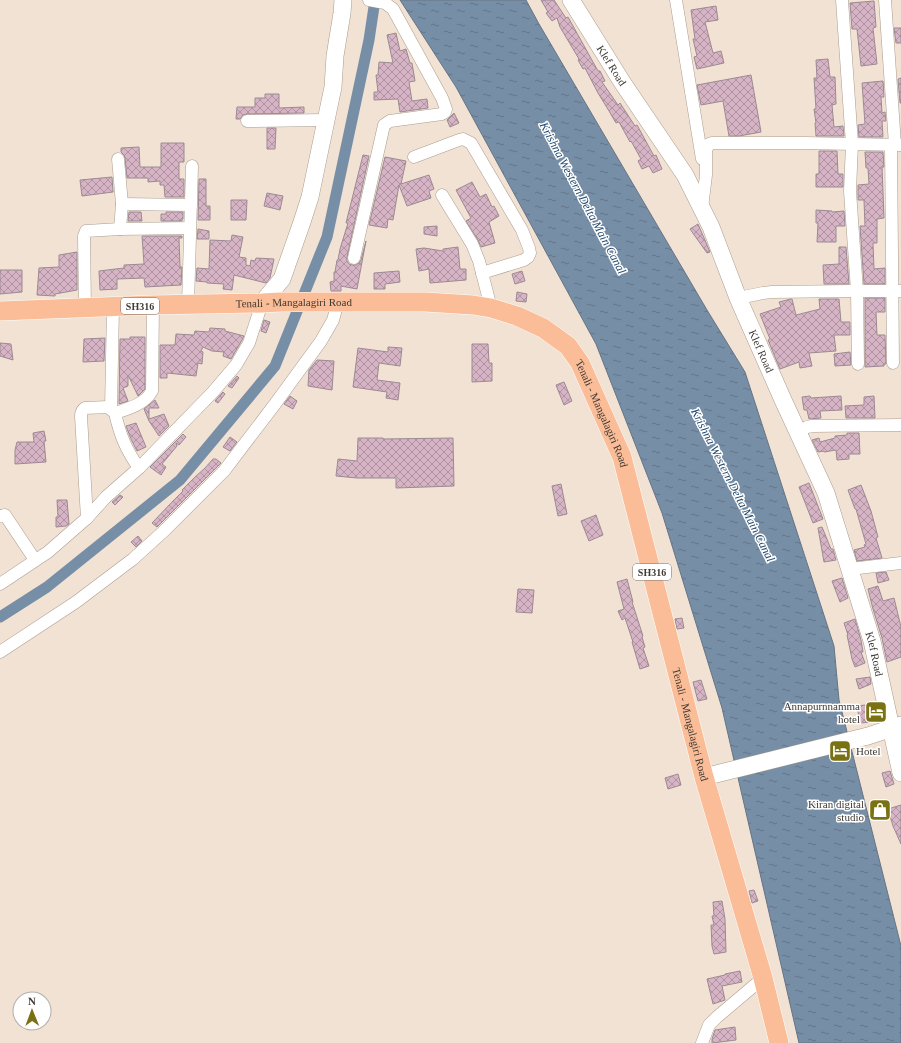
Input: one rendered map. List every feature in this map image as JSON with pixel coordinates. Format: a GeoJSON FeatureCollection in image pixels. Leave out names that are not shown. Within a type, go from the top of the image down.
{"type":"FeatureCollection","features":[{"type":"Feature","properties":{"kind":"main road"},"geometry":{"type":"LineString","coordinates":[[262,303],[282,279],[310,197],[332,87],[343,0]]}},
{"type":"Feature","properties":{"kind":"main road","name":"Klef Road"},"geometry":{"type":"LineString","coordinates":[[571,0],[622,82],[685,175],[711,227],[738,298],[826,493],[872,641],[896,727],[896,753],[901,773]]}},
{"type":"Feature","properties":{"kind":"main road","name":"Tenali - Mangalagiri Road"},"geometry":{"type":"LineString","coordinates":[[0,312],[153,305],[281,302],[425,302],[473,305],[491,308],[517,316],[543,328],[568,346],[580,363],[590,383],[622,457],[712,775],[739,895],[763,978],[779,1043]]}},
{"type":"Feature","properties":{"kind":"main road"},"geometry":{"type":"LineString","coordinates":[[712,775],[868,736],[896,727]]}},
{"type":"Feature","properties":{"kind":"street"},"geometry":{"type":"LineString","coordinates":[[354,258],[384,125],[386,122],[390,121],[442,114],[446,109],[442,98],[394,9],[385,3],[369,0]]}},
{"type":"Feature","properties":{"kind":"street"},"geometry":{"type":"LineString","coordinates":[[676,0],[705,179]]}},
{"type":"Feature","properties":{"kind":"street"},"geometry":{"type":"LineString","coordinates":[[842,0],[852,144],[850,190],[857,290],[858,364]]}},
{"type":"Feature","properties":{"kind":"street"},"geometry":{"type":"LineString","coordinates":[[885,0],[896,145],[897,291],[892,364]]}},
{"type":"Feature","properties":{"kind":"street"},"geometry":{"type":"LineString","coordinates":[[247,121],[326,120]]}},
{"type":"Feature","properties":{"kind":"street"},"geometry":{"type":"LineString","coordinates":[[414,157],[459,140],[471,143],[522,230],[530,253],[524,260],[482,273]]}},
{"type":"Feature","properties":{"kind":"street"},"geometry":{"type":"LineString","coordinates":[[702,208],[706,150],[709,144],[712,143],[896,145]]}},
{"type":"Feature","properties":{"kind":"street"},"geometry":{"type":"LineString","coordinates":[[118,159],[122,204],[120,229]]}},
{"type":"Feature","properties":{"kind":"street"},"geometry":{"type":"LineString","coordinates":[[188,305],[192,166]]}},
{"type":"Feature","properties":{"kind":"street"},"geometry":{"type":"LineString","coordinates":[[442,195],[472,244],[480,261],[491,308]]}},
{"type":"Feature","properties":{"kind":"street"},"geometry":{"type":"LineString","coordinates":[[122,204],[191,205]]}},
{"type":"Feature","properties":{"kind":"street"},"geometry":{"type":"LineString","coordinates":[[85,308],[85,233],[89,231],[120,229],[190,228]]}},
{"type":"Feature","properties":{"kind":"street"},"geometry":{"type":"LineString","coordinates":[[738,298],[772,292],[857,290],[897,291]]}},
{"type":"Feature","properties":{"kind":"street"},"geometry":{"type":"LineString","coordinates":[[0,652],[76,602],[133,559],[165,530],[224,471],[321,341],[333,320],[336,302]]}},
{"type":"Feature","properties":{"kind":"street"},"geometry":{"type":"LineString","coordinates":[[0,584],[48,552],[87,518],[106,497],[139,468],[213,392],[236,364],[249,343],[262,303]]}},
{"type":"Feature","properties":{"kind":"street"},"geometry":{"type":"LineString","coordinates":[[87,518],[81,412],[85,408],[108,407],[113,411],[130,409],[148,398],[152,392],[153,305]]}},
{"type":"Feature","properties":{"kind":"street"},"geometry":{"type":"LineString","coordinates":[[113,307],[113,411],[118,428],[129,453],[139,468]]}},
{"type":"Feature","properties":{"kind":"street"},"geometry":{"type":"LineString","coordinates":[[798,432],[812,426],[901,424]]}},
{"type":"Feature","properties":{"kind":"street"},"geometry":{"type":"LineString","coordinates":[[0,516],[5,515],[35,560]]}},
{"type":"Feature","properties":{"kind":"street"},"geometry":{"type":"LineString","coordinates":[[850,569],[901,563]]}},
{"type":"Feature","properties":{"kind":"street"},"geometry":{"type":"LineString","coordinates":[[702,1043],[709,1025],[763,978]]}},
{"type":"Feature","properties":{"kind":"water","name":"Krishna Western Delta Main Canal"},"geometry":{"type":"Polygon","coordinates":[[[400,0],[526,0],[707,310],[745,372],[834,646],[839,700],[901,946],[901,1043],[799,1043],[722,708],[662,513],[596,344],[456,87],[400,0]]]}},
{"type":"Feature","properties":{"kind":"building"},"geometry":{"type":"Polygon","coordinates":[[[541,0],[554,0],[566,18],[568,17],[598,71],[600,71],[605,81],[602,82],[618,105],[620,103],[635,126],[637,125],[654,156],[656,155],[662,169],[653,173],[649,166],[642,169],[638,161],[641,159],[631,141],[630,142],[619,122],[616,123],[585,68],[583,69],[578,60],[579,59],[560,27],[557,18],[552,21],[546,13],[548,12],[541,0]]]}},
{"type":"Feature","properties":{"kind":"building"},"geometry":{"type":"Polygon","coordinates":[[[874,1],[876,27],[873,28],[877,64],[861,66],[857,29],[852,29],[850,3],[874,1]]]}},
{"type":"Feature","properties":{"kind":"building"},"geometry":{"type":"Polygon","coordinates":[[[716,6],[718,20],[705,22],[713,53],[721,51],[724,63],[697,69],[694,57],[697,56],[693,39],[695,39],[691,10],[716,6]]]}},
{"type":"Feature","properties":{"kind":"building"},"geometry":{"type":"Polygon","coordinates":[[[894,28],[901,28],[901,43],[896,43],[894,28]]]}},
{"type":"Feature","properties":{"kind":"building"},"geometry":{"type":"Polygon","coordinates":[[[396,33],[400,51],[406,49],[410,63],[412,63],[415,81],[409,82],[412,101],[427,99],[428,108],[400,112],[398,99],[374,100],[374,92],[378,92],[376,75],[378,75],[379,62],[393,63],[387,35],[396,33]]]}},
{"type":"Feature","properties":{"kind":"building"},"geometry":{"type":"Polygon","coordinates":[[[828,59],[830,77],[835,77],[836,104],[832,105],[834,127],[843,126],[844,136],[816,136],[814,78],[817,78],[816,60],[828,59]]]}},
{"type":"Feature","properties":{"kind":"building"},"geometry":{"type":"Polygon","coordinates":[[[751,75],[761,132],[739,136],[729,136],[723,101],[701,105],[697,85],[751,75]]]}},
{"type":"Feature","properties":{"kind":"building"},"geometry":{"type":"Polygon","coordinates":[[[901,78],[901,103],[900,103],[898,79],[901,78]]]}},
{"type":"Feature","properties":{"kind":"building"},"geometry":{"type":"Polygon","coordinates":[[[883,81],[884,97],[881,97],[882,113],[885,112],[886,121],[882,121],[883,137],[859,137],[858,125],[865,124],[862,83],[883,81]]]}},
{"type":"Feature","properties":{"kind":"building"},"geometry":{"type":"Polygon","coordinates":[[[265,94],[279,94],[279,108],[304,107],[304,113],[247,114],[243,115],[240,119],[236,119],[237,107],[255,107],[255,98],[265,98],[265,94]]]}},
{"type":"Feature","properties":{"kind":"building"},"geometry":{"type":"Polygon","coordinates":[[[454,113],[459,123],[450,127],[447,120],[454,113]]]}},
{"type":"Feature","properties":{"kind":"building"},"geometry":{"type":"Polygon","coordinates":[[[267,128],[276,128],[275,149],[267,149],[267,128]]]}},
{"type":"Feature","properties":{"kind":"building"},"geometry":{"type":"Polygon","coordinates":[[[161,143],[184,143],[184,162],[179,162],[179,179],[184,179],[184,197],[165,197],[164,185],[160,185],[160,181],[148,182],[148,178],[127,178],[125,158],[121,152],[121,148],[139,147],[140,167],[161,167],[161,143]]]}},
{"type":"Feature","properties":{"kind":"building"},"geometry":{"type":"Polygon","coordinates":[[[819,151],[837,151],[838,174],[843,174],[843,187],[816,187],[816,174],[819,174],[819,151]]]}},
{"type":"Feature","properties":{"kind":"building"},"geometry":{"type":"Polygon","coordinates":[[[865,152],[883,152],[884,167],[882,167],[884,218],[877,219],[877,243],[873,243],[874,269],[885,268],[885,284],[864,284],[860,226],[865,226],[864,200],[858,200],[858,185],[869,184],[865,152]]]}},
{"type":"Feature","properties":{"kind":"building"},"geometry":{"type":"Polygon","coordinates":[[[363,155],[369,156],[347,257],[349,264],[356,265],[359,263],[366,241],[357,289],[341,286],[341,291],[331,291],[330,282],[334,281],[334,272],[348,223],[346,223],[363,155]]]}},
{"type":"Feature","properties":{"kind":"building"},"geometry":{"type":"Polygon","coordinates":[[[385,157],[406,161],[401,184],[429,175],[434,189],[429,191],[431,198],[407,206],[399,185],[393,220],[388,219],[387,228],[369,225],[385,157]]]}},
{"type":"Feature","properties":{"kind":"building"},"geometry":{"type":"Polygon","coordinates":[[[112,177],[113,192],[82,196],[80,180],[112,177]]]}},
{"type":"Feature","properties":{"kind":"building"},"geometry":{"type":"Polygon","coordinates":[[[199,179],[206,179],[206,206],[210,206],[210,220],[198,220],[199,179]]]}},
{"type":"Feature","properties":{"kind":"building"},"geometry":{"type":"Polygon","coordinates":[[[472,182],[480,197],[486,194],[492,207],[494,206],[499,216],[489,222],[495,243],[481,247],[466,221],[471,218],[456,190],[472,182]]]}},
{"type":"Feature","properties":{"kind":"building"},"geometry":{"type":"Polygon","coordinates":[[[267,193],[283,196],[280,210],[264,206],[267,193]]]}},
{"type":"Feature","properties":{"kind":"building"},"geometry":{"type":"Polygon","coordinates":[[[231,200],[247,200],[246,220],[231,220],[231,200]]]}},
{"type":"Feature","properties":{"kind":"building"},"geometry":{"type":"Polygon","coordinates":[[[816,210],[832,212],[844,211],[845,226],[836,226],[836,242],[817,242],[818,223],[816,223],[816,210]]]}},
{"type":"Feature","properties":{"kind":"building"},"geometry":{"type":"Polygon","coordinates":[[[129,212],[141,212],[142,221],[128,221],[129,212]]]}},
{"type":"Feature","properties":{"kind":"building"},"geometry":{"type":"Polygon","coordinates":[[[166,212],[183,212],[183,219],[182,221],[161,221],[161,214],[166,214],[166,212]]]}},
{"type":"Feature","properties":{"kind":"building"},"geometry":{"type":"Polygon","coordinates":[[[698,224],[710,252],[707,253],[690,229],[698,224]]]}},
{"type":"Feature","properties":{"kind":"building"},"geometry":{"type":"Polygon","coordinates":[[[437,226],[437,236],[424,234],[424,227],[437,226]]]}},
{"type":"Feature","properties":{"kind":"building"},"geometry":{"type":"Polygon","coordinates":[[[198,229],[209,231],[209,239],[197,239],[198,229]]]}},
{"type":"Feature","properties":{"kind":"building"},"geometry":{"type":"Polygon","coordinates":[[[232,235],[243,237],[239,257],[246,258],[246,265],[250,266],[251,260],[255,261],[256,258],[274,259],[270,278],[266,283],[234,275],[232,290],[223,289],[224,284],[196,281],[197,268],[209,269],[210,240],[231,241],[232,235]]]}},
{"type":"Feature","properties":{"kind":"building"},"geometry":{"type":"Polygon","coordinates":[[[142,236],[182,236],[182,238],[179,238],[180,267],[182,267],[181,285],[145,287],[144,278],[117,279],[117,289],[100,290],[99,271],[124,268],[124,265],[144,264],[142,236]]]}},
{"type":"Feature","properties":{"kind":"building"},"geometry":{"type":"Polygon","coordinates":[[[458,247],[460,269],[466,269],[466,280],[430,283],[429,269],[419,271],[416,249],[424,248],[443,251],[443,249],[458,247]]]}},
{"type":"Feature","properties":{"kind":"building"},"geometry":{"type":"Polygon","coordinates":[[[839,247],[846,247],[849,284],[824,284],[823,265],[839,264],[839,247]]]}},
{"type":"Feature","properties":{"kind":"building"},"geometry":{"type":"Polygon","coordinates":[[[77,252],[77,290],[55,294],[55,296],[37,295],[39,268],[59,267],[59,255],[77,252]]]}},
{"type":"Feature","properties":{"kind":"building"},"geometry":{"type":"Polygon","coordinates":[[[0,270],[22,270],[22,292],[0,294],[0,270]]]}},
{"type":"Feature","properties":{"kind":"building"},"geometry":{"type":"Polygon","coordinates":[[[399,271],[400,282],[385,284],[385,289],[374,289],[374,273],[399,271]]]}},
{"type":"Feature","properties":{"kind":"building"},"geometry":{"type":"Polygon","coordinates":[[[522,271],[525,281],[515,284],[512,274],[522,271]]]}},
{"type":"Feature","properties":{"kind":"building"},"geometry":{"type":"Polygon","coordinates":[[[517,292],[527,294],[526,302],[516,301],[517,292]]]}},
{"type":"Feature","properties":{"kind":"building"},"geometry":{"type":"Polygon","coordinates":[[[865,298],[885,298],[885,312],[876,312],[877,335],[885,335],[886,364],[884,364],[884,366],[865,367],[865,298]]]}},
{"type":"Feature","properties":{"kind":"building"},"geometry":{"type":"Polygon","coordinates":[[[792,299],[796,315],[820,309],[819,299],[839,299],[841,322],[850,322],[850,335],[834,335],[836,351],[809,353],[812,366],[800,368],[799,362],[780,369],[768,340],[770,339],[760,314],[781,307],[779,302],[792,299]]]}},
{"type":"Feature","properties":{"kind":"building"},"geometry":{"type":"Polygon","coordinates":[[[264,320],[270,322],[266,333],[261,331],[264,320]]]}},
{"type":"Feature","properties":{"kind":"building"},"geometry":{"type":"Polygon","coordinates":[[[210,328],[225,329],[225,331],[244,336],[231,359],[223,356],[224,352],[212,351],[203,347],[201,351],[203,352],[202,364],[198,363],[196,376],[167,373],[167,378],[160,378],[160,345],[175,345],[176,334],[194,335],[195,331],[209,332],[210,328]]]}},
{"type":"Feature","properties":{"kind":"building"},"geometry":{"type":"Polygon","coordinates":[[[130,337],[145,337],[145,389],[138,396],[128,375],[128,386],[123,388],[128,401],[119,404],[120,339],[130,339],[130,337]]]}},
{"type":"Feature","properties":{"kind":"building"},"geometry":{"type":"Polygon","coordinates":[[[105,338],[104,361],[83,362],[84,339],[105,338]]]}},
{"type":"Feature","properties":{"kind":"building"},"geometry":{"type":"Polygon","coordinates":[[[0,343],[11,344],[13,360],[0,356],[0,343]]]}},
{"type":"Feature","properties":{"kind":"building"},"geometry":{"type":"Polygon","coordinates":[[[472,344],[488,344],[489,363],[492,363],[492,381],[472,382],[472,344]]]}},
{"type":"Feature","properties":{"kind":"building"},"geometry":{"type":"Polygon","coordinates":[[[388,347],[402,348],[400,366],[379,363],[377,380],[400,383],[398,400],[386,398],[387,392],[353,387],[358,348],[388,352],[388,347]]]}},
{"type":"Feature","properties":{"kind":"building"},"geometry":{"type":"Polygon","coordinates":[[[850,352],[851,365],[835,366],[834,354],[850,352]]]}},
{"type":"Feature","properties":{"kind":"building"},"geometry":{"type":"Polygon","coordinates":[[[317,360],[334,361],[332,390],[308,386],[309,370],[317,360]]]}},
{"type":"Feature","properties":{"kind":"building"},"geometry":{"type":"Polygon","coordinates":[[[237,376],[239,378],[232,388],[228,386],[237,376]]]}},
{"type":"Feature","properties":{"kind":"building"},"geometry":{"type":"Polygon","coordinates":[[[564,382],[572,401],[564,405],[556,385],[564,382]]]}},
{"type":"Feature","properties":{"kind":"building"},"geometry":{"type":"Polygon","coordinates":[[[223,392],[225,394],[218,403],[215,401],[223,392]]]}},
{"type":"Feature","properties":{"kind":"building"},"geometry":{"type":"Polygon","coordinates":[[[290,396],[297,401],[293,409],[284,404],[290,396]]]}},
{"type":"Feature","properties":{"kind":"building"},"geometry":{"type":"Polygon","coordinates":[[[810,396],[811,398],[841,396],[842,410],[820,411],[821,418],[809,419],[807,410],[804,410],[802,397],[810,396]]]}},
{"type":"Feature","properties":{"kind":"building"},"geometry":{"type":"Polygon","coordinates":[[[874,396],[875,418],[846,418],[845,406],[864,405],[864,397],[874,396]]]}},
{"type":"Feature","properties":{"kind":"building"},"geometry":{"type":"Polygon","coordinates":[[[155,400],[159,408],[149,408],[149,419],[164,414],[169,426],[159,436],[149,421],[144,409],[155,400]]]}},
{"type":"Feature","properties":{"kind":"building"},"geometry":{"type":"Polygon","coordinates":[[[136,423],[146,447],[137,451],[126,426],[136,423]]]}},
{"type":"Feature","properties":{"kind":"building"},"geometry":{"type":"Polygon","coordinates":[[[44,431],[46,441],[44,441],[46,462],[15,464],[15,450],[17,442],[34,442],[33,433],[44,431]]]}},
{"type":"Feature","properties":{"kind":"building"},"geometry":{"type":"Polygon","coordinates":[[[847,433],[859,433],[860,454],[849,454],[849,459],[837,460],[836,450],[818,452],[812,440],[819,438],[820,442],[835,438],[835,436],[847,435],[847,433]]]}},
{"type":"Feature","properties":{"kind":"building"},"geometry":{"type":"Polygon","coordinates":[[[183,434],[186,437],[179,445],[176,443],[177,446],[162,464],[166,467],[161,475],[150,467],[183,434]]]}},
{"type":"Feature","properties":{"kind":"building"},"geometry":{"type":"Polygon","coordinates":[[[230,437],[237,442],[230,451],[223,447],[230,437]]]}},
{"type":"Feature","properties":{"kind":"building"},"geometry":{"type":"Polygon","coordinates":[[[358,438],[453,438],[454,486],[396,488],[396,478],[357,478],[336,476],[338,459],[357,461],[358,438]]]}},
{"type":"Feature","properties":{"kind":"building"},"geometry":{"type":"Polygon","coordinates":[[[213,459],[216,459],[221,463],[157,527],[152,523],[183,491],[182,490],[213,459]]]}},
{"type":"Feature","properties":{"kind":"building"},"geometry":{"type":"Polygon","coordinates":[[[809,483],[823,519],[813,523],[799,487],[809,483]]]}},
{"type":"Feature","properties":{"kind":"building"},"geometry":{"type":"Polygon","coordinates":[[[561,484],[567,514],[558,516],[552,486],[561,484]]]}},
{"type":"Feature","properties":{"kind":"building"},"geometry":{"type":"Polygon","coordinates":[[[861,485],[871,511],[878,537],[876,538],[882,558],[857,561],[854,550],[865,547],[864,545],[866,544],[856,509],[848,490],[861,485]]]}},
{"type":"Feature","properties":{"kind":"building"},"geometry":{"type":"Polygon","coordinates":[[[120,495],[123,497],[115,505],[112,502],[120,495]]]}},
{"type":"Feature","properties":{"kind":"building"},"geometry":{"type":"Polygon","coordinates":[[[57,500],[67,500],[69,524],[66,526],[56,527],[56,517],[58,517],[57,500]]]}},
{"type":"Feature","properties":{"kind":"building"},"geometry":{"type":"Polygon","coordinates":[[[596,515],[603,535],[589,541],[581,521],[596,515]]]}},
{"type":"Feature","properties":{"kind":"building"},"geometry":{"type":"Polygon","coordinates":[[[822,527],[831,549],[833,549],[836,560],[824,562],[818,528],[822,527]]]}},
{"type":"Feature","properties":{"kind":"building"},"geometry":{"type":"Polygon","coordinates":[[[138,536],[142,541],[136,547],[131,542],[138,536]]]}},
{"type":"Feature","properties":{"kind":"building"},"geometry":{"type":"Polygon","coordinates":[[[886,572],[889,580],[878,583],[876,573],[886,572]]]}},
{"type":"Feature","properties":{"kind":"building"},"geometry":{"type":"Polygon","coordinates":[[[842,578],[848,598],[840,602],[832,581],[842,578]]]}},
{"type":"Feature","properties":{"kind":"building"},"geometry":{"type":"Polygon","coordinates":[[[627,579],[632,602],[643,636],[645,647],[643,648],[649,666],[640,669],[625,618],[622,620],[618,611],[624,609],[617,582],[627,579]]]}},
{"type":"Feature","properties":{"kind":"building"},"geometry":{"type":"Polygon","coordinates":[[[878,586],[883,601],[894,598],[901,627],[901,657],[887,662],[882,638],[868,589],[878,586]]]}},
{"type":"Feature","properties":{"kind":"building"},"geometry":{"type":"Polygon","coordinates":[[[518,589],[534,590],[532,613],[516,612],[518,589]]]}},
{"type":"Feature","properties":{"kind":"building"},"geometry":{"type":"Polygon","coordinates":[[[682,618],[684,628],[677,629],[675,619],[682,618]]]}},
{"type":"Feature","properties":{"kind":"building"},"geometry":{"type":"Polygon","coordinates":[[[855,619],[861,640],[863,652],[861,652],[865,663],[855,667],[844,623],[855,619]]]}},
{"type":"Feature","properties":{"kind":"building"},"geometry":{"type":"Polygon","coordinates":[[[870,677],[871,684],[859,689],[856,679],[870,677]]]}},
{"type":"Feature","properties":{"kind":"building"},"geometry":{"type":"Polygon","coordinates":[[[701,680],[707,699],[698,701],[693,682],[701,680]]]}},
{"type":"Feature","properties":{"kind":"building"},"geometry":{"type":"Polygon","coordinates":[[[865,705],[871,722],[860,723],[857,706],[865,705]]]}},
{"type":"Feature","properties":{"kind":"building"},"geometry":{"type":"Polygon","coordinates":[[[890,771],[894,784],[886,787],[882,773],[890,771]]]}},
{"type":"Feature","properties":{"kind":"building"},"geometry":{"type":"Polygon","coordinates":[[[678,774],[681,785],[668,789],[665,778],[678,774]]]}},
{"type":"Feature","properties":{"kind":"building"},"geometry":{"type":"Polygon","coordinates":[[[901,805],[901,844],[893,826],[888,809],[901,805]]]}},
{"type":"Feature","properties":{"kind":"building"},"geometry":{"type":"Polygon","coordinates":[[[754,890],[758,901],[752,903],[749,891],[754,890]]]}},
{"type":"Feature","properties":{"kind":"building"},"geometry":{"type":"Polygon","coordinates":[[[722,901],[725,919],[726,952],[714,954],[711,925],[714,925],[712,916],[714,916],[713,902],[722,901]]]}},
{"type":"Feature","properties":{"kind":"building"},"geometry":{"type":"Polygon","coordinates":[[[740,971],[742,982],[722,986],[725,1000],[713,1004],[707,979],[740,971]]]}},
{"type":"Feature","properties":{"kind":"building"},"geometry":{"type":"Polygon","coordinates":[[[735,1027],[736,1040],[712,1043],[715,1030],[735,1027]]]}},
{"type":"Feature","properties":{"kind":"waterway"},"geometry":{"type":"LineString","coordinates":[[0,617],[47,587],[180,480],[275,366],[327,237],[369,40],[375,0]]}},
{"type":"Feature","properties":{"kind":"place","name":"Annapurnnamma hotel"},"geometry":{"type":"Point","coordinates":[876,712]}},
{"type":"Feature","properties":{"kind":"place","name":"Hotel"},"geometry":{"type":"Point","coordinates":[840,751]}},
{"type":"Feature","properties":{"kind":"place","name":"Kiran digital studio"},"geometry":{"type":"Point","coordinates":[880,810]}}]}
